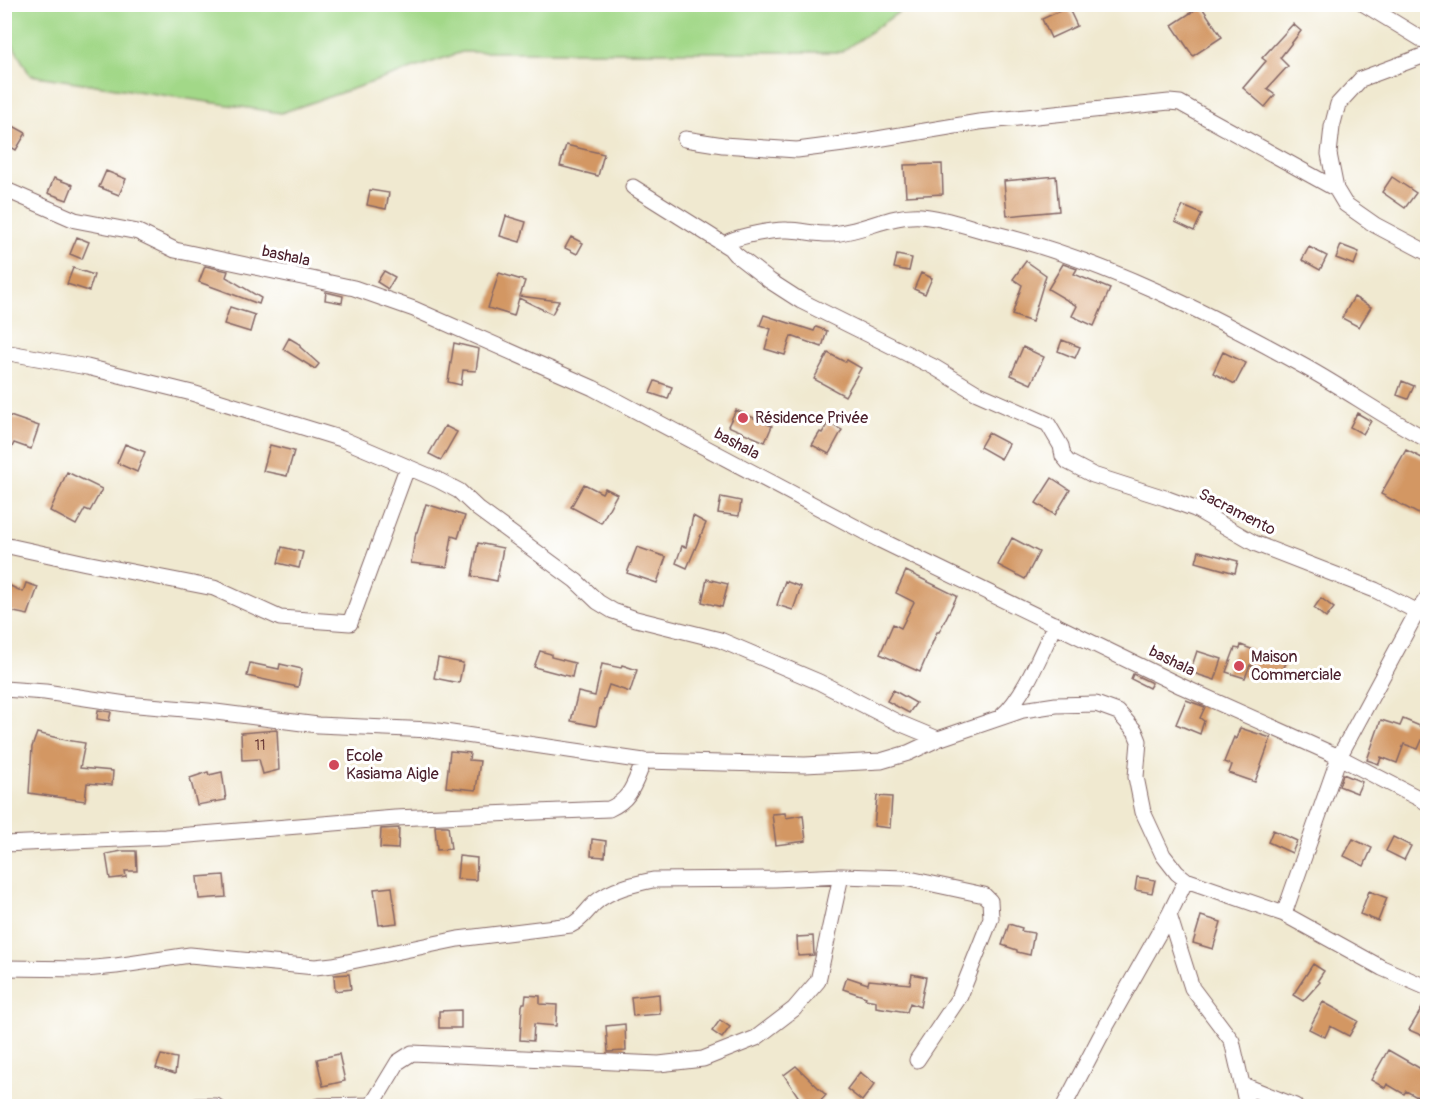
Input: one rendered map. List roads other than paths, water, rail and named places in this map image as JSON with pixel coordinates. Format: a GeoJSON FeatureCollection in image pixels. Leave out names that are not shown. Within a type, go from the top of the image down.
{"type":"FeatureCollection","features":[{"type":"Feature","properties":{"kind":"street"},"geometry":{"type":"LineString","coordinates":[[1364,4],[1428,44]]}},
{"type":"Feature","properties":{"kind":"street"},"geometry":{"type":"LineString","coordinates":[[1428,54],[1361,79],[1338,104],[1332,127],[1329,154],[1336,189],[1345,204],[1375,225],[1428,253]]}},
{"type":"Feature","properties":{"kind":"street"},"geometry":{"type":"LineString","coordinates":[[685,139],[723,146],[796,150],[979,122],[1169,102],[1190,107],[1336,189]]}},
{"type":"Feature","properties":{"kind":"street"},"geometry":{"type":"LineString","coordinates":[[633,187],[730,248]]}},
{"type":"Feature","properties":{"kind":"street","name":"bashala"},"geometry":{"type":"LineString","coordinates":[[4,189],[75,220],[138,232],[175,250],[354,288],[414,309],[593,388],[878,539],[1181,686],[1339,757],[1428,803]]}},
{"type":"Feature","properties":{"kind":"street"},"geometry":{"type":"LineString","coordinates":[[730,248],[730,241],[738,237],[787,230],[824,235],[836,234],[882,222],[918,216],[1026,241],[1086,261],[1174,300],[1308,369],[1397,424],[1428,440]]}},
{"type":"Feature","properties":{"kind":"street","name":"Sacramento"},"geometry":{"type":"LineString","coordinates":[[730,248],[735,255],[801,301],[924,362],[977,393],[1048,424],[1061,446],[1063,456],[1079,468],[1093,475],[1194,509],[1254,543],[1375,590],[1422,615]]}},
{"type":"Feature","properties":{"kind":"street"},"geometry":{"type":"LineString","coordinates":[[4,352],[87,367],[192,393],[342,439],[459,491],[478,508],[576,581],[598,602],[614,611],[636,619],[720,640],[819,682],[897,722],[938,739]]}},
{"type":"Feature","properties":{"kind":"street"},"geometry":{"type":"LineString","coordinates":[[4,545],[214,588],[280,618],[350,623],[407,468]]}},
{"type":"Feature","properties":{"kind":"street"},"geometry":{"type":"LineString","coordinates":[[1284,914],[1339,757],[1422,615],[1428,597]]}},
{"type":"Feature","properties":{"kind":"street"},"geometry":{"type":"LineString","coordinates":[[1002,716],[1009,710],[1032,671],[1055,624]]}},
{"type":"Feature","properties":{"kind":"street"},"geometry":{"type":"LineString","coordinates":[[4,689],[318,725],[431,730],[644,761],[806,765],[881,761],[1023,710],[1056,705],[1096,704],[1118,712],[1135,731],[1139,741],[1136,777],[1143,812],[1163,855],[1177,873],[1186,880],[1284,914],[1382,968],[1428,988]]}},
{"type":"Feature","properties":{"kind":"street"},"geometry":{"type":"LineString","coordinates":[[4,844],[165,837],[395,818],[609,810],[628,797],[644,761]]}},
{"type":"Feature","properties":{"kind":"street"},"geometry":{"type":"LineString","coordinates":[[4,968],[85,969],[190,955],[315,967],[458,939],[571,925],[578,922],[596,902],[608,894],[637,883],[653,880],[841,876],[905,878],[984,895],[990,901],[991,918],[960,996],[917,1059]]}},
{"type":"Feature","properties":{"kind":"street"},"geometry":{"type":"LineString","coordinates":[[318,1107],[372,1105],[398,1062],[412,1053],[659,1064],[703,1059],[756,1038],[794,1009],[818,981],[841,876]]}},
{"type":"Feature","properties":{"kind":"street"},"geometry":{"type":"LineString","coordinates":[[1064,1107],[1186,880]]}},
{"type":"Feature","properties":{"kind":"street"},"geometry":{"type":"LineString","coordinates":[[1169,915],[1189,983],[1232,1041],[1247,1107]]}},
{"type":"Feature","properties":{"kind":"street"},"geometry":{"type":"LineString","coordinates":[[1243,1085],[1295,1107]]}},
{"type":"Feature","properties":{"kind":"street"},"geometry":{"type":"LineString","coordinates":[[197,1107],[216,1107]]}},
{"type":"Feature","properties":{"kind":"place","name":"Résidence Privée"},"geometry":{"type":"Point","coordinates":[743,418]}},
{"type":"Feature","properties":{"kind":"place","name":"Maison Commerciale"},"geometry":{"type":"Point","coordinates":[1239,666]}},
{"type":"Feature","properties":{"kind":"place","name":"Ecole Kasiama Aigle"},"geometry":{"type":"Point","coordinates":[334,765]}}]}
